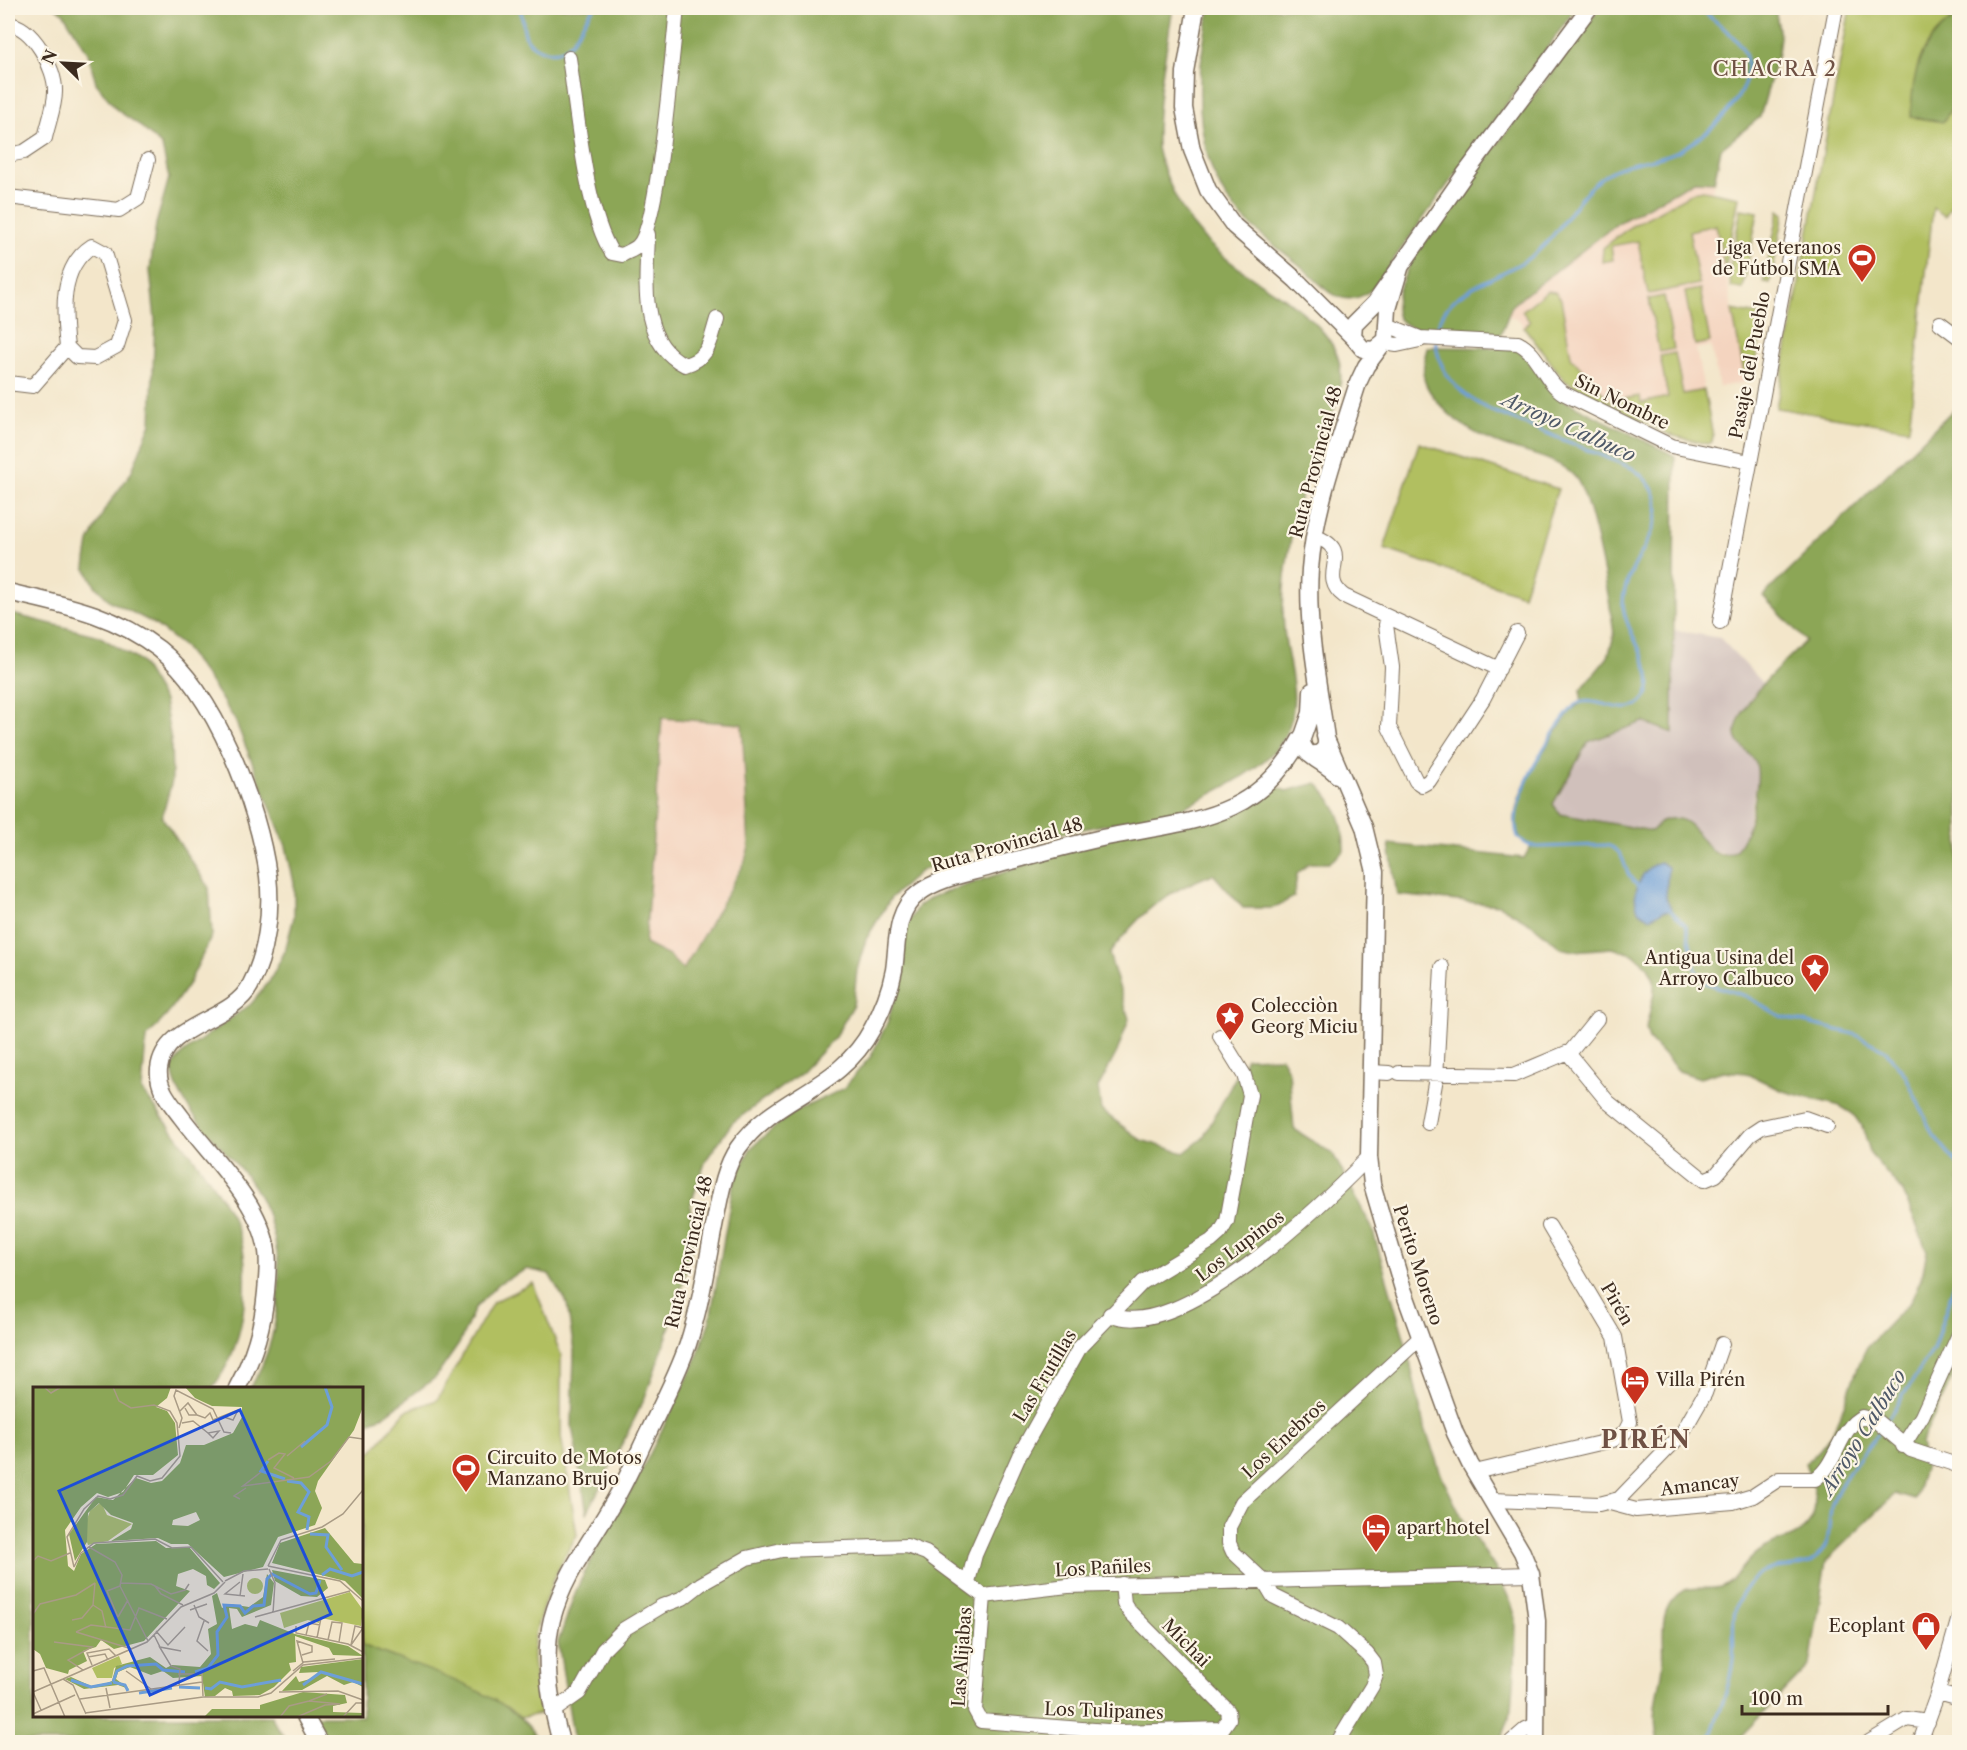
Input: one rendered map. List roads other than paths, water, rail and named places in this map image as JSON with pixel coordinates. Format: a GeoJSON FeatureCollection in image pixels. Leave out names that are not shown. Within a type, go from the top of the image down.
{"type":"FeatureCollection","features":[{"type":"Feature","properties":{"kind":"main road"},"geometry":{"type":"LineString","coordinates":[[1196,8],[1183,97],[1187,129],[1199,170],[1214,199],[1234,226],[1321,303],[1354,339],[1367,350],[1383,345]]}},
{"type":"Feature","properties":{"kind":"main road","name":"Ruta Provincial 48"},"geometry":{"type":"LineString","coordinates":[[1268,783],[1288,759],[1302,737],[1312,703],[1303,605],[1317,493],[1355,367],[1354,324],[1363,316],[1589,8]]}},
{"type":"Feature","properties":{"kind":"main road","name":"Ruta Provincial 48"},"geometry":{"type":"LineString","coordinates":[[561,1743],[552,1712],[547,1653],[553,1617],[576,1561],[620,1490],[688,1345],[719,1199],[730,1163],[737,1150],[760,1123],[776,1110],[835,1075],[863,1045],[888,994],[894,971],[899,924],[914,897],[943,880],[1002,864],[1110,836],[1211,817],[1243,803],[1319,748],[1310,615],[1311,535],[1358,383],[1369,361],[1388,337],[1386,324],[1404,260]]}},
{"type":"Feature","properties":{"kind":"main road"},"geometry":{"type":"LineString","coordinates":[[1321,303],[1345,316],[1377,315],[1386,324]]}},
{"type":"Feature","properties":{"kind":"main road"},"geometry":{"type":"LineString","coordinates":[[8,592],[84,610],[115,621],[159,650],[199,692],[213,715],[249,797],[267,875],[269,914],[263,950],[251,985],[240,1001],[181,1035],[166,1050],[159,1069],[162,1091],[225,1170],[254,1216],[267,1249],[265,1310],[258,1343],[238,1387]]}},
{"type":"Feature","properties":{"kind":"main road"},"geometry":{"type":"LineString","coordinates":[[1313,729],[1322,732],[1319,748],[1302,748],[1302,737],[1313,729]]}},
{"type":"Feature","properties":{"kind":"main road","name":"Perito Moreno"},"geometry":{"type":"LineString","coordinates":[[1319,748],[1327,765],[1342,782],[1367,836],[1375,872],[1369,1157],[1372,1184],[1421,1337],[1455,1432],[1475,1472],[1522,1552],[1531,1574],[1537,1621],[1536,1743]]}},
{"type":"Feature","properties":{"kind":"main road"},"geometry":{"type":"LineString","coordinates":[[306,1717],[319,1743]]}},
{"type":"Feature","properties":{"kind":"street"},"geometry":{"type":"LineString","coordinates":[[569,58],[583,152],[602,237],[612,253],[622,255],[639,245],[648,225],[657,185],[677,8]]}},
{"type":"Feature","properties":{"kind":"street","name":"Pasaje del Pueblo"},"geometry":{"type":"LineString","coordinates":[[1720,622],[1836,8]]}},
{"type":"Feature","properties":{"kind":"street"},"geometry":{"type":"LineString","coordinates":[[8,24],[36,40],[50,69],[55,92],[45,138],[24,152],[8,155]]}},
{"type":"Feature","properties":{"kind":"street"},"geometry":{"type":"LineString","coordinates":[[8,197],[120,210],[138,198],[148,160]]}},
{"type":"Feature","properties":{"kind":"street"},"geometry":{"type":"LineString","coordinates":[[648,225],[648,316],[669,357],[685,365],[699,361],[709,348],[717,319]]}},
{"type":"Feature","properties":{"kind":"street"},"geometry":{"type":"LineString","coordinates":[[8,383],[33,386],[67,346],[64,301],[69,277],[80,254],[92,246],[105,253],[125,320],[117,346],[95,358],[77,357],[67,346]]}},
{"type":"Feature","properties":{"kind":"street"},"geometry":{"type":"LineString","coordinates":[[1940,323],[1959,338]]}},
{"type":"Feature","properties":{"kind":"street","name":"Sin Nombre"},"geometry":{"type":"LineString","coordinates":[[1386,324],[1408,335],[1427,339],[1518,342],[1527,349],[1560,391],[1671,446],[1750,462]]}},
{"type":"Feature","properties":{"kind":"street","name":"Sin Nombre"},"geometry":{"type":"LineString","coordinates":[[1383,345],[1397,345],[1427,339]]}},
{"type":"Feature","properties":{"kind":"street"},"geometry":{"type":"LineString","coordinates":[[1311,535],[1330,542],[1334,548],[1333,580],[1340,593],[1499,669]]}},
{"type":"Feature","properties":{"kind":"street"},"geometry":{"type":"LineString","coordinates":[[1384,616],[1392,672],[1389,727],[1419,784],[1428,781],[1483,699],[1517,633]]}},
{"type":"Feature","properties":{"kind":"street"},"geometry":{"type":"LineString","coordinates":[[1428,1123],[1436,1074],[1442,967]]}},
{"type":"Feature","properties":{"kind":"street"},"geometry":{"type":"LineString","coordinates":[[1371,1072],[1509,1076],[1568,1053],[1577,1047],[1597,1019]]}},
{"type":"Feature","properties":{"kind":"street","name":"Las Frutillas"},"geometry":{"type":"LineString","coordinates":[[968,1582],[977,1549],[1023,1449],[1074,1356],[1110,1314],[1150,1277],[1211,1242],[1227,1221],[1250,1095],[1244,1075],[1220,1036]]}},
{"type":"Feature","properties":{"kind":"street"},"geometry":{"type":"LineString","coordinates":[[1568,1053],[1605,1098],[1704,1180],[1716,1175],[1750,1135],[1762,1126],[1805,1118],[1827,1126]]}},
{"type":"Feature","properties":{"kind":"street","name":"Los Lupinos"},"geometry":{"type":"LineString","coordinates":[[1110,1314],[1122,1319],[1136,1320],[1201,1298],[1311,1214],[1369,1157]]}},
{"type":"Feature","properties":{"kind":"street","name":"Pirén"},"geometry":{"type":"LineString","coordinates":[[1475,1472],[1612,1440],[1624,1432],[1630,1422],[1615,1336],[1549,1226]]}},
{"type":"Feature","properties":{"kind":"street"},"geometry":{"type":"LineString","coordinates":[[1903,1446],[1922,1416],[1959,1332]]}},
{"type":"Feature","properties":{"kind":"street","name":"Los Enebros"},"geometry":{"type":"LineString","coordinates":[[1338,1743],[1372,1686],[1376,1675],[1374,1663],[1338,1628],[1273,1596],[1264,1581],[1231,1548],[1228,1532],[1235,1512],[1242,1502],[1421,1337]]}},
{"type":"Feature","properties":{"kind":"street"},"geometry":{"type":"LineString","coordinates":[[1492,1500],[1599,1504],[1610,1503],[1627,1492],[1681,1435],[1705,1393],[1722,1344]]}},
{"type":"Feature","properties":{"kind":"street","name":"Amancay"},"geometry":{"type":"LineString","coordinates":[[1610,1503],[1636,1510],[1733,1502],[1753,1496],[1779,1479],[1811,1480],[1824,1472],[1858,1419],[1866,1417],[1883,1427],[1903,1446],[1959,1466]]}},
{"type":"Feature","properties":{"kind":"street"},"geometry":{"type":"LineString","coordinates":[[552,1712],[579,1693],[599,1656],[612,1639],[630,1624],[662,1605],[680,1600],[701,1584],[747,1558],[768,1552],[895,1544],[920,1550],[968,1582],[984,1596]]}},
{"type":"Feature","properties":{"kind":"street","name":"Los Pañiles"},"geometry":{"type":"LineString","coordinates":[[984,1596],[1068,1586],[1531,1574]]}},
{"type":"Feature","properties":{"kind":"street","name":"Michai"},"geometry":{"type":"LineString","coordinates":[[1122,1584],[1124,1603],[1129,1611],[1226,1708],[1229,1715],[1227,1724]]}},
{"type":"Feature","properties":{"kind":"street","name":"Las Alijabas"},"geometry":{"type":"LineString","coordinates":[[978,1719],[975,1710],[984,1596]]}},
{"type":"Feature","properties":{"kind":"street"},"geometry":{"type":"LineString","coordinates":[[1920,1743],[1938,1693],[1959,1614]]}},
{"type":"Feature","properties":{"kind":"street"},"geometry":{"type":"LineString","coordinates":[[1938,1693],[1959,1699]]}},
{"type":"Feature","properties":{"kind":"street","name":"Los Tulipanes"},"geometry":{"type":"LineString","coordinates":[[978,1719],[987,1723],[1122,1737],[1219,1730],[1227,1724]]}},
{"type":"Feature","properties":{"kind":"street"},"geometry":{"type":"LineString","coordinates":[[1869,1743],[1907,1719],[1928,1722]]}},
{"type":"Feature","properties":{"kind":"street"},"geometry":{"type":"LineString","coordinates":[[1511,1743],[1526,1729],[1536,1725]]}},
{"type":"Feature","properties":{"kind":"water"},"geometry":{"type":"Polygon","coordinates":[[[1660,862],[1668,867],[1666,897],[1672,910],[1663,911],[1650,918],[1638,910],[1637,889],[1648,869],[1660,862]]]}},
{"type":"Feature","properties":{"kind":"waterway"},"geometry":{"type":"LineString","coordinates":[[519,8],[525,35],[533,45],[546,51],[563,49],[570,44],[594,8]]}},
{"type":"Feature","properties":{"kind":"waterway","name":"Arroyo Calbuco"},"geometry":{"type":"LineString","coordinates":[[1436,335],[1449,305],[1474,286],[1520,264],[1533,255],[1554,234],[1581,198],[1601,178],[1621,167],[1671,154],[1684,148],[1714,126],[1728,112],[1746,80],[1747,64],[1738,42],[1699,8]]}},
{"type":"Feature","properties":{"kind":"waterway","name":"Arroyo Calbuco"},"geometry":{"type":"LineString","coordinates":[[1436,342],[1438,354],[1447,375],[1470,398],[1490,410],[1632,468],[1649,485],[1657,501],[1657,518],[1626,585],[1623,603],[1629,627],[1649,676],[1649,688],[1645,698],[1638,705],[1630,708],[1594,702],[1576,704],[1555,730],[1534,767],[1518,806],[1516,823],[1518,837],[1526,844],[1537,847],[1606,845],[1613,848],[1622,857],[1629,875],[1639,886]]}},
{"type":"Feature","properties":{"kind":"waterway","name":"Arroyo Calbuco"},"geometry":{"type":"LineString","coordinates":[[1668,908],[1686,925],[1696,971],[1706,983],[1746,996],[1782,1017],[1854,1034],[1885,1050],[1906,1076],[1932,1133],[1960,1167]]}},
{"type":"Feature","properties":{"kind":"waterway","name":"Arroyo Calbuco"},"geometry":{"type":"LineString","coordinates":[[1885,1423],[1933,1350],[1960,1266]]}},
{"type":"Feature","properties":{"kind":"waterway","name":"Arroyo Calbuco"},"geometry":{"type":"LineString","coordinates":[[1708,1742],[1729,1680],[1733,1659],[1733,1629],[1739,1600],[1748,1584],[1758,1575],[1768,1570],[1800,1565],[1818,1556],[1828,1538],[1832,1504],[1836,1494],[1847,1475],[1880,1431]]}},
{"type":"Feature","properties":{"kind":"place","name":"Liga Veteranos de Fútbol SMA"},"geometry":{"type":"Point","coordinates":[1862,284]}},
{"type":"Feature","properties":{"kind":"place","name":"Antigua Usina del Arroyo Calbuco"},"geometry":{"type":"Point","coordinates":[1815,994]}},
{"type":"Feature","properties":{"kind":"place","name":"Colecciòn Georg Miciu"},"geometry":{"type":"Point","coordinates":[1230,1042]}},
{"type":"Feature","properties":{"kind":"place","name":"Villa Pirén"},"geometry":{"type":"Point","coordinates":[1635,1406]}},
{"type":"Feature","properties":{"kind":"place","name":"Circuito de Motos Manzano Brujo"},"geometry":{"type":"Point","coordinates":[466,1494]}},
{"type":"Feature","properties":{"kind":"place","name":"apart hotel"},"geometry":{"type":"Point","coordinates":[1376,1554]}},
{"type":"Feature","properties":{"kind":"place","name":"Ecoplant"},"geometry":{"type":"Point","coordinates":[1926,1652]}},
{"type":"Feature","properties":{"kind":"district","name":"CHACRA 2"},"geometry":{"type":"Point","coordinates":[1775,69]}},
{"type":"Feature","properties":{"kind":"district","name":"PIRÉN"},"geometry":{"type":"Point","coordinates":[1646,1440]}}]}
